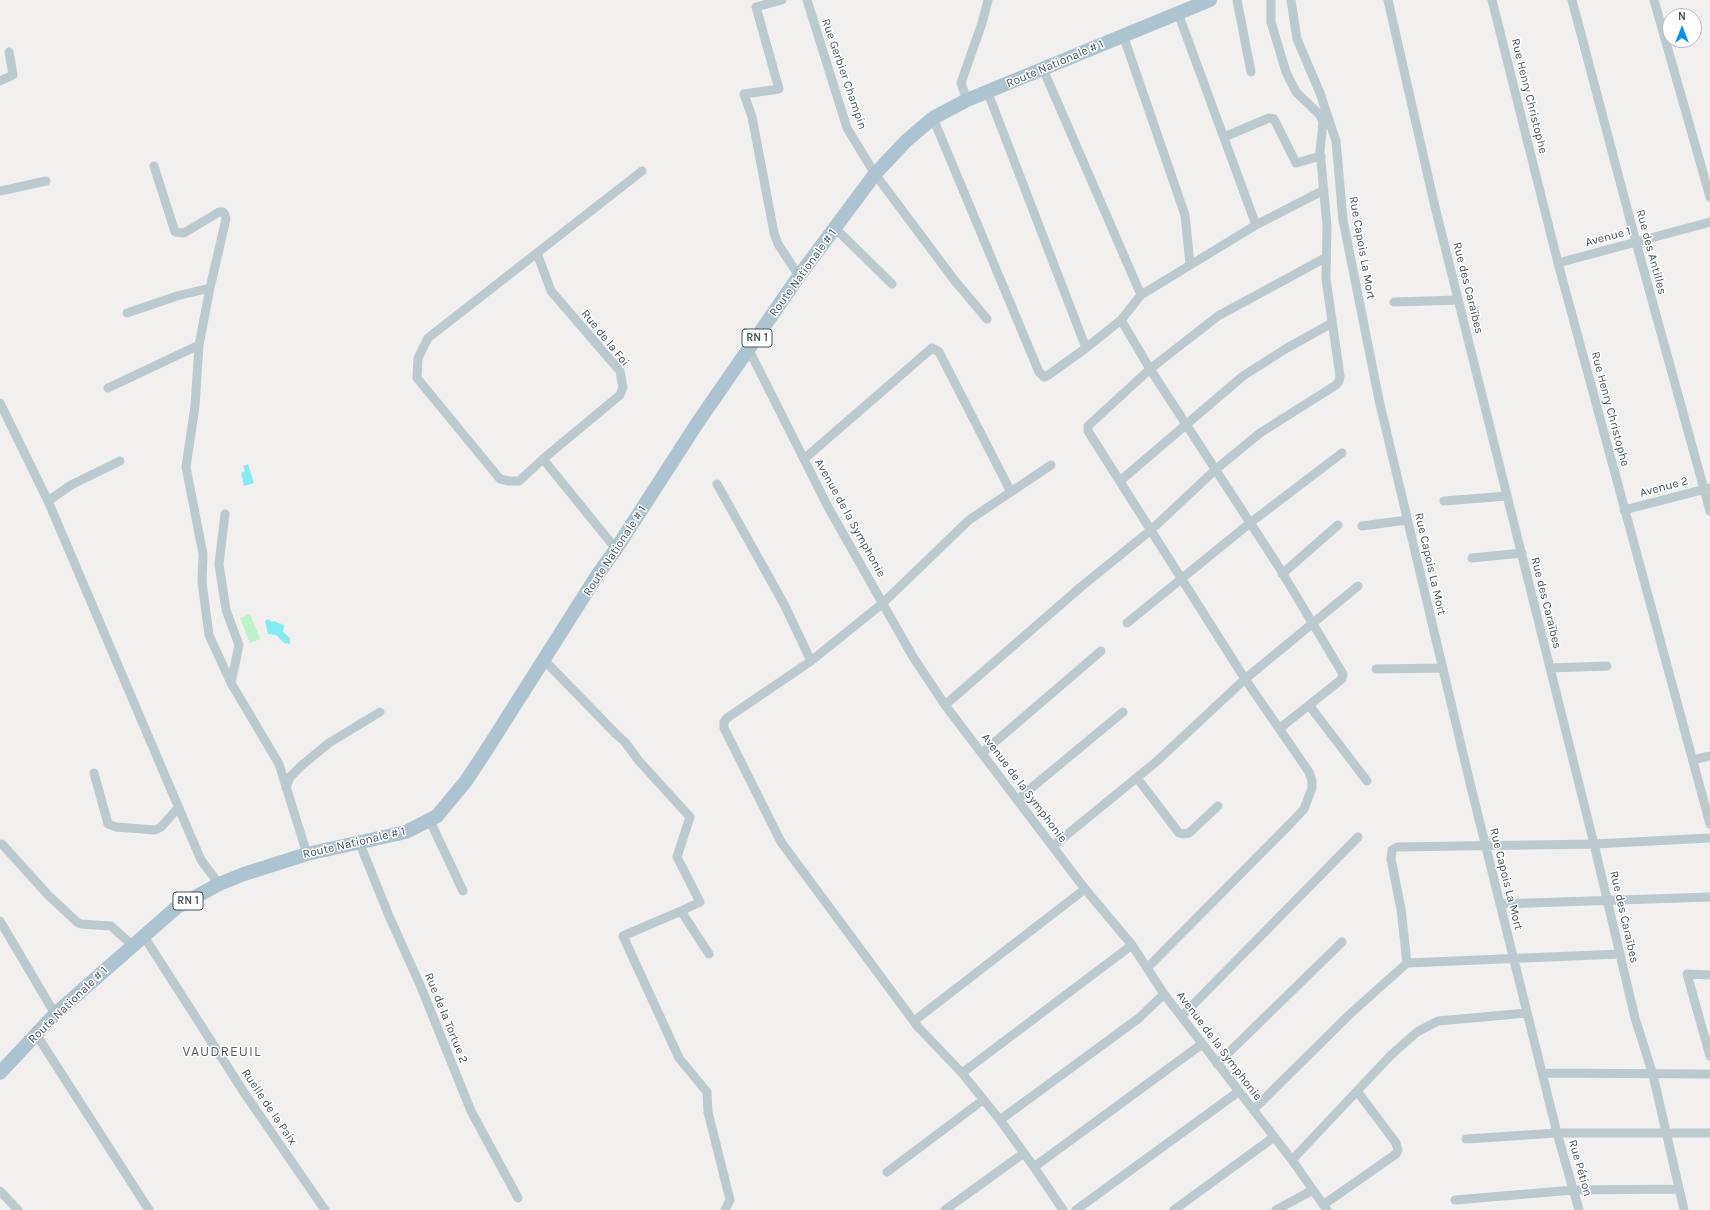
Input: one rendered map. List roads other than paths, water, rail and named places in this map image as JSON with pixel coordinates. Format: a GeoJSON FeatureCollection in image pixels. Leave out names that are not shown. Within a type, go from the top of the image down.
{"type":"FeatureCollection","features":[{"type":"Feature","properties":{"kind":"main road","name":"Route Nationale # 1"},"geometry":{"type":"LineString","coordinates":[[0,1073],[36,1034],[46,1026],[55,1014],[143,935],[177,907],[219,884],[282,861],[307,854],[360,844],[406,832],[430,821],[448,804],[466,781],[676,455],[799,276],[875,174],[906,141],[933,118],[967,100],[988,93],[1123,35],[1210,0]]}},
{"type":"Feature","properties":{"kind":"street"},"geometry":{"type":"LineString","coordinates":[[782,0],[756,7],[779,89],[744,94],[752,117],[774,233],[778,244],[799,276]]}},
{"type":"Feature","properties":{"kind":"street","name":"Rue Gerbier Champin"},"geometry":{"type":"LineString","coordinates":[[807,0],[847,128],[875,174],[955,281],[987,319]]}},
{"type":"Feature","properties":{"kind":"street"},"geometry":{"type":"LineString","coordinates":[[967,100],[961,83],[982,23],[988,0]]}},
{"type":"Feature","properties":{"kind":"street"},"geometry":{"type":"LineString","coordinates":[[1237,0],[1251,72]]}},
{"type":"Feature","properties":{"kind":"street"},"geometry":{"type":"LineString","coordinates":[[946,705],[1082,586],[1151,530],[1215,470],[1260,433],[1336,385],[1339,381],[1340,376],[1326,279],[1325,258],[1327,226],[1321,156],[1323,122],[1320,115],[1296,92],[1286,72],[1271,22],[1271,0]]}},
{"type":"Feature","properties":{"kind":"street","name":"Rue Capois La Mort"},"geometry":{"type":"LineString","coordinates":[[1291,0],[1298,39],[1320,92],[1336,140],[1343,220],[1379,400],[1442,668],[1557,1133]]}},
{"type":"Feature","properties":{"kind":"street","name":"Rue des Caraïbes"},"geometry":{"type":"LineString","coordinates":[[1388,0],[1458,300],[1594,844],[1635,1018],[1653,1075],[1665,1133],[1684,1210]]}},
{"type":"Feature","properties":{"kind":"street","name":"Rue Henry Christophe"},"geometry":{"type":"LineString","coordinates":[[1492,0],[1558,263],[1710,824]]}},
{"type":"Feature","properties":{"kind":"street","name":"Rue des Antilles"},"geometry":{"type":"LineString","coordinates":[[1572,0],[1636,242],[1707,488],[1710,510]]}},
{"type":"Feature","properties":{"kind":"street"},"geometry":{"type":"LineString","coordinates":[[1654,0],[1710,197]]}},
{"type":"Feature","properties":{"kind":"street"},"geometry":{"type":"LineString","coordinates":[[1178,13],[1256,225]]}},
{"type":"Feature","properties":{"kind":"street"},"geometry":{"type":"LineString","coordinates":[[1123,35],[1185,215],[1190,264]]}},
{"type":"Feature","properties":{"kind":"street"},"geometry":{"type":"LineString","coordinates":[[0,81],[13,75],[9,52]]}},
{"type":"Feature","properties":{"kind":"street"},"geometry":{"type":"LineString","coordinates":[[1043,69],[1141,295]]}},
{"type":"Feature","properties":{"kind":"street"},"geometry":{"type":"LineString","coordinates":[[988,93],[1086,348]]}},
{"type":"Feature","properties":{"kind":"street"},"geometry":{"type":"LineString","coordinates":[[933,118],[1041,376],[1047,376],[1086,348],[1121,320],[1141,295],[1256,225],[1324,190]]}},
{"type":"Feature","properties":{"kind":"street"},"geometry":{"type":"LineString","coordinates":[[1224,137],[1269,118],[1274,119],[1296,163],[1321,156]]}},
{"type":"Feature","properties":{"kind":"street"},"geometry":{"type":"LineString","coordinates":[[154,166],[175,232],[184,233],[219,212],[223,212],[225,214],[226,219],[210,288],[200,345],[195,406],[186,467],[203,554],[202,582],[209,635],[231,682],[279,764],[307,854]]}},
{"type":"Feature","properties":{"kind":"street","name":"Rue de la Foi"},"geometry":{"type":"LineString","coordinates":[[537,253],[551,291],[620,371],[623,388],[620,395],[518,481],[509,482],[500,479],[416,378],[418,358],[428,338],[642,171]]}},
{"type":"Feature","properties":{"kind":"street"},"geometry":{"type":"LineString","coordinates":[[0,191],[46,181]]}},
{"type":"Feature","properties":{"kind":"street","name":"Avenue 1"},"geometry":{"type":"LineString","coordinates":[[1558,263],[1710,222]]}},
{"type":"Feature","properties":{"kind":"street"},"geometry":{"type":"LineString","coordinates":[[835,228],[892,284]]}},
{"type":"Feature","properties":{"kind":"street"},"geometry":{"type":"LineString","coordinates":[[1147,968],[1304,809],[1312,788],[1312,781],[1309,772],[1246,679],[1088,431],[1088,426],[1150,370],[1218,316],[1325,258]]}},
{"type":"Feature","properties":{"kind":"street"},"geometry":{"type":"LineString","coordinates":[[127,313],[177,296],[210,288]]}},
{"type":"Feature","properties":{"kind":"street"},"geometry":{"type":"LineString","coordinates":[[1394,302],[1458,300]]}},
{"type":"Feature","properties":{"kind":"street"},"geometry":{"type":"LineString","coordinates":[[1121,320],[1150,370],[1314,624],[1343,677],[1280,728]]}},
{"type":"Feature","properties":{"kind":"street"},"geometry":{"type":"LineString","coordinates":[[1120,481],[1243,376],[1287,348],[1332,323]]}},
{"type":"Feature","properties":{"kind":"street"},"geometry":{"type":"LineString","coordinates":[[108,388],[200,345]]}},
{"type":"Feature","properties":{"kind":"street"},"geometry":{"type":"LineString","coordinates":[[804,459],[932,348],[939,352],[1011,492]]}},
{"type":"Feature","properties":{"kind":"street","name":"Avenue de la Symphonie"},"geometry":{"type":"LineString","coordinates":[[749,350],[828,507],[913,657],[946,705],[1085,889],[1132,945],[1164,994],[1238,1092],[1292,1160],[1325,1207]]}},
{"type":"Feature","properties":{"kind":"street"},"geometry":{"type":"LineString","coordinates":[[0,403],[48,501],[201,860],[219,884]]}},
{"type":"Feature","properties":{"kind":"street"},"geometry":{"type":"LineString","coordinates":[[1128,623],[1250,523],[1342,454]]}},
{"type":"Feature","properties":{"kind":"street"},"geometry":{"type":"LineString","coordinates":[[544,459],[616,549]]}},
{"type":"Feature","properties":{"kind":"street"},"geometry":{"type":"LineString","coordinates":[[48,501],[71,485],[120,461]]}},
{"type":"Feature","properties":{"kind":"street"},"geometry":{"type":"LineString","coordinates":[[1051,465],[969,520],[883,603],[811,661],[727,718],[724,722],[724,728],[782,842],[914,1021],[962,1073],[1000,1120],[1063,1210]]}},
{"type":"Feature","properties":{"kind":"street"},"geometry":{"type":"LineString","coordinates":[[717,484],[785,606],[811,661]]}},
{"type":"Feature","properties":{"kind":"street","name":"Avenue 2"},"geometry":{"type":"LineString","coordinates":[[1624,510],[1707,488]]}},
{"type":"Feature","properties":{"kind":"street"},"geometry":{"type":"LineString","coordinates":[[1444,501],[1507,496]]}},
{"type":"Feature","properties":{"kind":"street"},"geometry":{"type":"LineString","coordinates":[[225,514],[219,564],[226,610],[239,646],[231,682]]}},
{"type":"Feature","properties":{"kind":"street"},"geometry":{"type":"LineString","coordinates":[[1362,526],[1407,520]]}},
{"type":"Feature","properties":{"kind":"street"},"geometry":{"type":"LineString","coordinates":[[1282,574],[1338,525]]}},
{"type":"Feature","properties":{"kind":"street"},"geometry":{"type":"LineString","coordinates":[[1472,558],[1522,553]]}},
{"type":"Feature","properties":{"kind":"street"},"geometry":{"type":"LineString","coordinates":[[1053,846],[1137,778],[1246,679],[1358,586]]}},
{"type":"Feature","properties":{"kind":"street"},"geometry":{"type":"LineString","coordinates":[[982,752],[1101,651]]}},
{"type":"Feature","properties":{"kind":"street"},"geometry":{"type":"LineString","coordinates":[[544,660],[625,742],[638,761],[690,817],[677,857],[700,902],[681,912],[623,936],[679,1058],[707,1092],[708,1112],[730,1200],[725,1210]]}},
{"type":"Feature","properties":{"kind":"street"},"geometry":{"type":"LineString","coordinates":[[1550,668],[1607,666]]}},
{"type":"Feature","properties":{"kind":"street"},"geometry":{"type":"LineString","coordinates":[[1376,669],[1442,668]]}},
{"type":"Feature","properties":{"kind":"street"},"geometry":{"type":"LineString","coordinates":[[1309,705],[1367,781]]}},
{"type":"Feature","properties":{"kind":"street"},"geometry":{"type":"LineString","coordinates":[[286,788],[290,777],[329,743],[380,712]]}},
{"type":"Feature","properties":{"kind":"street"},"geometry":{"type":"LineString","coordinates":[[1018,799],[1123,712]]}},
{"type":"Feature","properties":{"kind":"street"},"geometry":{"type":"LineString","coordinates":[[1693,760],[1710,756]]}},
{"type":"Feature","properties":{"kind":"street"},"geometry":{"type":"LineString","coordinates":[[94,773],[108,824],[116,827],[155,830],[161,827],[178,808]]}},
{"type":"Feature","properties":{"kind":"street"},"geometry":{"type":"LineString","coordinates":[[1137,778],[1178,832],[1183,834],[1189,833],[1218,806]]}},
{"type":"Feature","properties":{"kind":"street"},"geometry":{"type":"LineString","coordinates":[[430,821],[463,891]]}},
{"type":"Feature","properties":{"kind":"street"},"geometry":{"type":"LineString","coordinates":[[1182,1016],[1358,837]]}},
{"type":"Feature","properties":{"kind":"street"},"geometry":{"type":"LineString","coordinates":[[1407,963],[1401,909],[1391,859],[1392,850],[1397,847],[1486,844],[1594,844],[1710,838]]}},
{"type":"Feature","properties":{"kind":"street"},"geometry":{"type":"LineString","coordinates":[[2,844],[48,895],[77,922],[81,924],[111,926],[132,945]]}},
{"type":"Feature","properties":{"kind":"street","name":"Rue de la Tortue 2"},"geometry":{"type":"LineString","coordinates":[[360,844],[389,916],[422,987],[471,1111],[518,1198]]}},
{"type":"Feature","properties":{"kind":"street"},"geometry":{"type":"LineString","coordinates":[[914,1021],[1085,889]]}},
{"type":"Feature","properties":{"kind":"street"},"geometry":{"type":"LineString","coordinates":[[1500,904],[1710,897]]}},
{"type":"Feature","properties":{"kind":"street"},"geometry":{"type":"LineString","coordinates":[[681,912],[709,954]]}},
{"type":"Feature","properties":{"kind":"street"},"geometry":{"type":"LineString","coordinates":[[0,920],[55,1014]]}},
{"type":"Feature","properties":{"kind":"street","name":"Ruelle de la Paix"},"geometry":{"type":"LineString","coordinates":[[143,935],[245,1094],[325,1210]]}},
{"type":"Feature","properties":{"kind":"street"},"geometry":{"type":"LineString","coordinates":[[1217,1064],[1342,942]]}},
{"type":"Feature","properties":{"kind":"street"},"geometry":{"type":"LineString","coordinates":[[962,1073],[1132,945]]}},
{"type":"Feature","properties":{"kind":"street"},"geometry":{"type":"LineString","coordinates":[[1253,1110],[1350,1014],[1407,963],[1620,954]]}},
{"type":"Feature","properties":{"kind":"street"},"geometry":{"type":"LineString","coordinates":[[1710,975],[1687,974],[1710,1056]]}},
{"type":"Feature","properties":{"kind":"street"},"geometry":{"type":"LineString","coordinates":[[1000,1120],[1138,1018],[1164,994]]}},
{"type":"Feature","properties":{"kind":"street"},"geometry":{"type":"LineString","coordinates":[[1292,1160],[1391,1055],[1416,1032],[1438,1021],[1527,1013]]}},
{"type":"Feature","properties":{"kind":"street"},"geometry":{"type":"LineString","coordinates":[[36,1034],[149,1210]]}},
{"type":"Feature","properties":{"kind":"street"},"geometry":{"type":"LineString","coordinates":[[1034,1167],[1202,1044]]}},
{"type":"Feature","properties":{"kind":"street"},"geometry":{"type":"LineString","coordinates":[[1542,1073],[1653,1075],[1710,1074]]}},
{"type":"Feature","properties":{"kind":"street"},"geometry":{"type":"LineString","coordinates":[[1325,1207],[1396,1154],[1398,1150],[1396,1143],[1357,1091]]}},
{"type":"Feature","properties":{"kind":"street"},"geometry":{"type":"LineString","coordinates":[[1076,1210],[1238,1092]]}},
{"type":"Feature","properties":{"kind":"street"},"geometry":{"type":"LineString","coordinates":[[887,1172],[983,1100]]}},
{"type":"Feature","properties":{"kind":"street"},"geometry":{"type":"LineString","coordinates":[[1466,1139],[1557,1133],[1710,1132]]}},
{"type":"Feature","properties":{"kind":"street","name":"Rue Pétion"},"geometry":{"type":"LineString","coordinates":[[1557,1133],[1579,1210]]}},
{"type":"Feature","properties":{"kind":"street"},"geometry":{"type":"LineString","coordinates":[[1174,1210],[1274,1137]]}},
{"type":"Feature","properties":{"kind":"street"},"geometry":{"type":"LineString","coordinates":[[946,1210],[1024,1153]]}},
{"type":"Feature","properties":{"kind":"street"},"geometry":{"type":"LineString","coordinates":[[1455,1200],[1574,1190],[1679,1189]]}},
{"type":"Feature","properties":{"kind":"street"},"geometry":{"type":"LineString","coordinates":[[0,1190],[18,1210]]}},
{"type":"Feature","properties":{"kind":"street"},"geometry":{"type":"LineString","coordinates":[[1276,1210],[1313,1190]]}},
{"type":"Feature","properties":{"kind":"water"},"geometry":{"type":"Polygon","coordinates":[[[248,464],[254,483],[244,486],[241,473],[245,471],[243,466],[248,464]]]}},
{"type":"Feature","properties":{"kind":"water"},"geometry":{"type":"Polygon","coordinates":[[[268,619],[272,622],[274,621],[284,625],[283,632],[290,638],[290,644],[284,643],[276,635],[268,634],[265,621],[268,619]]]}},
{"type":"Feature","properties":{"kind":"district","name":"VAUDREUIL"},"geometry":{"type":"Point","coordinates":[222,1052]}}]}
